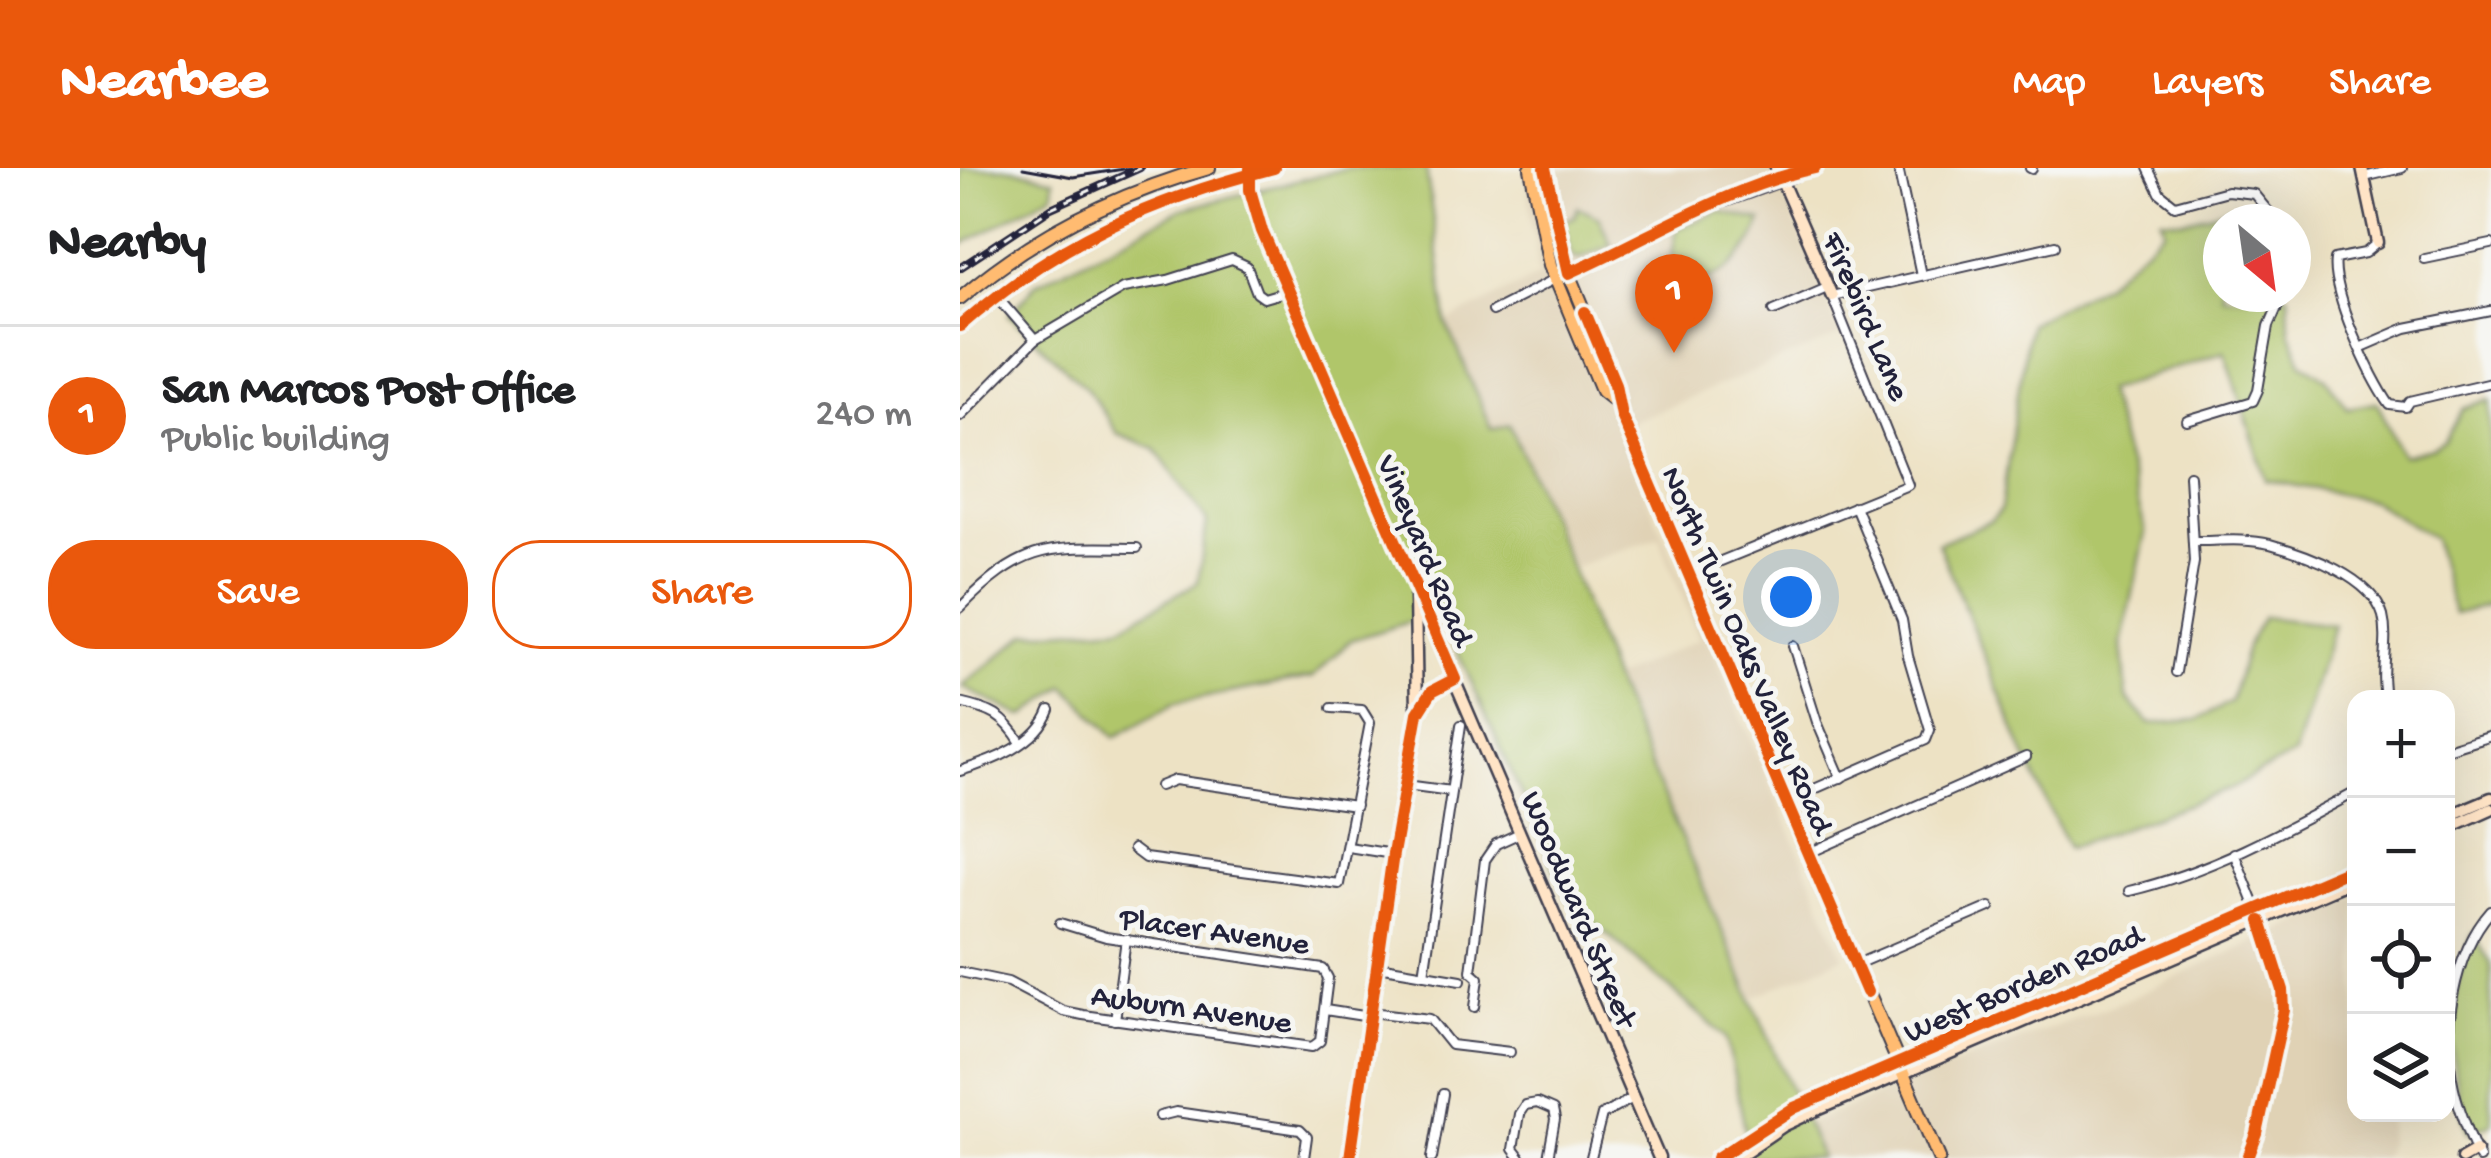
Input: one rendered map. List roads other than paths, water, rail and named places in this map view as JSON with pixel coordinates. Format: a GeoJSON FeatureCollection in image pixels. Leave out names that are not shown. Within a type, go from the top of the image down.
{"type":"FeatureCollection","features":[{"type":"Feature","properties":{"kind":"main road"},"geometry":{"type":"LineString","coordinates":[[960,298],[1011,257],[1104,204],[1181,168]]}},
{"type":"Feature","properties":{"kind":"main road"},"geometry":{"type":"LineString","coordinates":[[1104,204],[1209,168]]}},
{"type":"Feature","properties":{"kind":"main road"},"geometry":{"type":"LineString","coordinates":[[960,326],[996,295],[1111,222],[1248,170],[1274,168]]}},
{"type":"Feature","properties":{"kind":"main road","name":"North Twin Oaks Valley Road"},"geometry":{"type":"LineString","coordinates":[[1531,168],[1537,214],[1562,276],[1615,384],[1616,401],[1688,575],[1939,1158]]}},
{"type":"Feature","properties":{"kind":"main road","name":"North Twin Oaks Valley Road"},"geometry":{"type":"LineString","coordinates":[[1545,168],[1562,276]]}},
{"type":"Feature","properties":{"kind":"main road"},"geometry":{"type":"LineString","coordinates":[[1562,276],[1778,173],[1815,168]]}},
{"type":"Feature","properties":{"kind":"main road","name":"Vineyard Road"},"geometry":{"type":"LineString","coordinates":[[1248,170],[1262,231],[1455,679],[1432,691],[1418,713]]}},
{"type":"Feature","properties":{"kind":"main road"},"geometry":{"type":"LineString","coordinates":[[2363,172],[2378,243]]}},
{"type":"Feature","properties":{"kind":"main road","name":"Firebird Lane"},"geometry":{"type":"LineString","coordinates":[[1778,173],[1829,291]]}},
{"type":"Feature","properties":{"kind":"main road"},"geometry":{"type":"LineString","coordinates":[[1350,1158],[1418,713],[1414,588]]}},
{"type":"Feature","properties":{"kind":"main road","name":"Woodward Street"},"geometry":{"type":"LineString","coordinates":[[1455,679],[1659,1158]]}},
{"type":"Feature","properties":{"kind":"main road"},"geometry":{"type":"LineString","coordinates":[[2455,813],[2491,798]]}},
{"type":"Feature","properties":{"kind":"main road"},"geometry":{"type":"LineString","coordinates":[[2455,825],[2491,809]]}},
{"type":"Feature","properties":{"kind":"main road","name":"West Borden Road"},"geometry":{"type":"LineString","coordinates":[[2259,916],[2347,872]]}},
{"type":"Feature","properties":{"kind":"main road","name":"West Borden Road"},"geometry":{"type":"LineString","coordinates":[[1750,1141],[1813,1106],[2347,882]]}},
{"type":"Feature","properties":{"kind":"main road"},"geometry":{"type":"LineString","coordinates":[[2248,1158],[2284,1010],[2259,916]]}},
{"type":"Feature","properties":{"kind":"main road"},"geometry":{"type":"LineString","coordinates":[[1717,1158],[1750,1141]]}},
{"type":"Feature","properties":{"kind":"main road"},"geometry":{"type":"LineString","coordinates":[[1736,1158],[1750,1141]]}},
{"type":"Feature","properties":{"kind":"main road"},"geometry":{"type":"LineString","coordinates":[[2462,1158],[2477,1154]]}},
{"type":"Feature","properties":{"kind":"street"},"geometry":{"type":"LineString","coordinates":[[1898,168],[1922,275]]}},
{"type":"Feature","properties":{"kind":"street"},"geometry":{"type":"LineString","coordinates":[[2148,168],[2160,194],[2175,205],[2228,191],[2254,194],[2266,204]]}},
{"type":"Feature","properties":{"kind":"street"},"geometry":{"type":"LineString","coordinates":[[2363,172],[2402,168]]}},
{"type":"Feature","properties":{"kind":"street"},"geometry":{"type":"LineString","coordinates":[[2378,243],[2366,254],[2335,259],[2333,274],[2343,308],[2390,405],[2398,408],[2410,400],[2491,382]]}},
{"type":"Feature","properties":{"kind":"street"},"geometry":{"type":"LineString","coordinates":[[2425,258],[2491,244]]}},
{"type":"Feature","properties":{"kind":"street"},"geometry":{"type":"LineString","coordinates":[[1774,310],[1829,291],[2055,245]]}},
{"type":"Feature","properties":{"kind":"street"},"geometry":{"type":"LineString","coordinates":[[960,416],[1035,340],[1123,288],[1232,260],[1247,267],[1257,293],[1264,298],[1288,291]]}},
{"type":"Feature","properties":{"kind":"street"},"geometry":{"type":"LineString","coordinates":[[1492,311],[1562,276]]}},
{"type":"Feature","properties":{"kind":"street","name":"Firebird Lane"},"geometry":{"type":"LineString","coordinates":[[1829,291],[1908,485],[1855,506]]}},
{"type":"Feature","properties":{"kind":"street"},"geometry":{"type":"LineString","coordinates":[[996,295],[1035,340]]}},
{"type":"Feature","properties":{"kind":"street"},"geometry":{"type":"LineString","coordinates":[[2362,347],[2406,328],[2491,311]]}},
{"type":"Feature","properties":{"kind":"street"},"geometry":{"type":"LineString","coordinates":[[2187,421],[2252,401],[2275,312]]}},
{"type":"Feature","properties":{"kind":"street"},"geometry":{"type":"LineString","coordinates":[[2176,672],[2195,541],[2189,475]]}},
{"type":"Feature","properties":{"kind":"street"},"geometry":{"type":"LineString","coordinates":[[1688,575],[1855,506],[1902,620],[1929,726],[1926,740],[1786,802]]}},
{"type":"Feature","properties":{"kind":"street"},"geometry":{"type":"LineString","coordinates":[[2195,541],[2269,544],[2351,577],[2367,589],[2384,622],[2383,690]]}},
{"type":"Feature","properties":{"kind":"street"},"geometry":{"type":"LineString","coordinates":[[960,608],[1010,563],[1039,551],[1137,548]]}},
{"type":"Feature","properties":{"kind":"street"},"geometry":{"type":"LineString","coordinates":[[1793,646],[1841,778]]}},
{"type":"Feature","properties":{"kind":"street"},"geometry":{"type":"LineString","coordinates":[[960,703],[992,710],[1007,719],[1021,743]]}},
{"type":"Feature","properties":{"kind":"street"},"geometry":{"type":"LineString","coordinates":[[1133,849],[1145,858],[1340,884],[1369,716],[1362,710],[1332,708]]}},
{"type":"Feature","properties":{"kind":"street"},"geometry":{"type":"LineString","coordinates":[[960,771],[1021,743],[1044,727],[1050,710]]}},
{"type":"Feature","properties":{"kind":"street"},"geometry":{"type":"LineString","coordinates":[[1424,974],[1461,725]]}},
{"type":"Feature","properties":{"kind":"street"},"geometry":{"type":"LineString","coordinates":[[2455,746],[2491,735]]}},
{"type":"Feature","properties":{"kind":"street"},"geometry":{"type":"LineString","coordinates":[[1808,853],[2026,757]]}},
{"type":"Feature","properties":{"kind":"street"},"geometry":{"type":"LineString","coordinates":[[1160,786],[1175,780],[1355,806]]}},
{"type":"Feature","properties":{"kind":"street"},"geometry":{"type":"LineString","coordinates":[[1404,785],[1451,791]]}},
{"type":"Feature","properties":{"kind":"street"},"geometry":{"type":"LineString","coordinates":[[2129,891],[2285,832],[2347,797]]}},
{"type":"Feature","properties":{"kind":"street"},"geometry":{"type":"LineString","coordinates":[[1474,1007],[1479,978],[1471,971],[1485,860],[1496,844],[1520,833]]}},
{"type":"Feature","properties":{"kind":"street"},"geometry":{"type":"LineString","coordinates":[[1348,847],[1393,854]]}},
{"type":"Feature","properties":{"kind":"street"},"geometry":{"type":"LineString","coordinates":[[2234,853],[2259,916]]}},
{"type":"Feature","properties":{"kind":"street"},"geometry":{"type":"LineString","coordinates":[[1856,964],[1990,907]]}},
{"type":"Feature","properties":{"kind":"street"},"geometry":{"type":"LineString","coordinates":[[2477,1154],[2454,1090],[2450,1026],[2461,965],[2474,934],[2491,911]]}},
{"type":"Feature","properties":{"kind":"street","name":"Placer Avenue"},"geometry":{"type":"LineString","coordinates":[[1060,922],[1106,937],[1323,969],[1328,977],[1325,1010]]}},
{"type":"Feature","properties":{"kind":"street"},"geometry":{"type":"LineString","coordinates":[[1115,1020],[1126,939]]}},
{"type":"Feature","properties":{"kind":"street"},"geometry":{"type":"LineString","coordinates":[[1378,966],[1461,980]]}},
{"type":"Feature","properties":{"kind":"street","name":"Auburn Avenue"},"geometry":{"type":"LineString","coordinates":[[960,972],[1008,982],[1063,1011],[1312,1047],[1320,1040],[1325,1010]]}},
{"type":"Feature","properties":{"kind":"street"},"geometry":{"type":"LineString","coordinates":[[1325,1010],[1430,1019],[1451,1045],[1510,1052]]}},
{"type":"Feature","properties":{"kind":"street"},"geometry":{"type":"LineString","coordinates":[[1432,1158],[1443,1094]]}},
{"type":"Feature","properties":{"kind":"street"},"geometry":{"type":"LineString","coordinates":[[1591,1158],[1602,1115],[1633,1098]]}},
{"type":"Feature","properties":{"kind":"street"},"geometry":{"type":"LineString","coordinates":[[1520,1158],[1513,1149],[1519,1114],[1525,1106],[1538,1103],[1553,1110],[1555,1120],[1548,1158]]}},
{"type":"Feature","properties":{"kind":"street"},"geometry":{"type":"LineString","coordinates":[[1160,1116],[1176,1112],[1300,1130],[1307,1137],[1304,1158]]}},
{"type":"Feature","properties":{"kind":"tram line"},"geometry":{"type":"LineString","coordinates":[[1023,168],[1073,177],[1130,168]]}},
{"type":"Feature","properties":{"kind":"railway"},"geometry":{"type":"LineString","coordinates":[[960,268],[1051,208],[1140,168]]}},
{"type":"Feature","properties":{"kind":"place","name":"San Marcos Post Office"},"geometry":{"type":"Point","coordinates":[1674,353]}}]}
